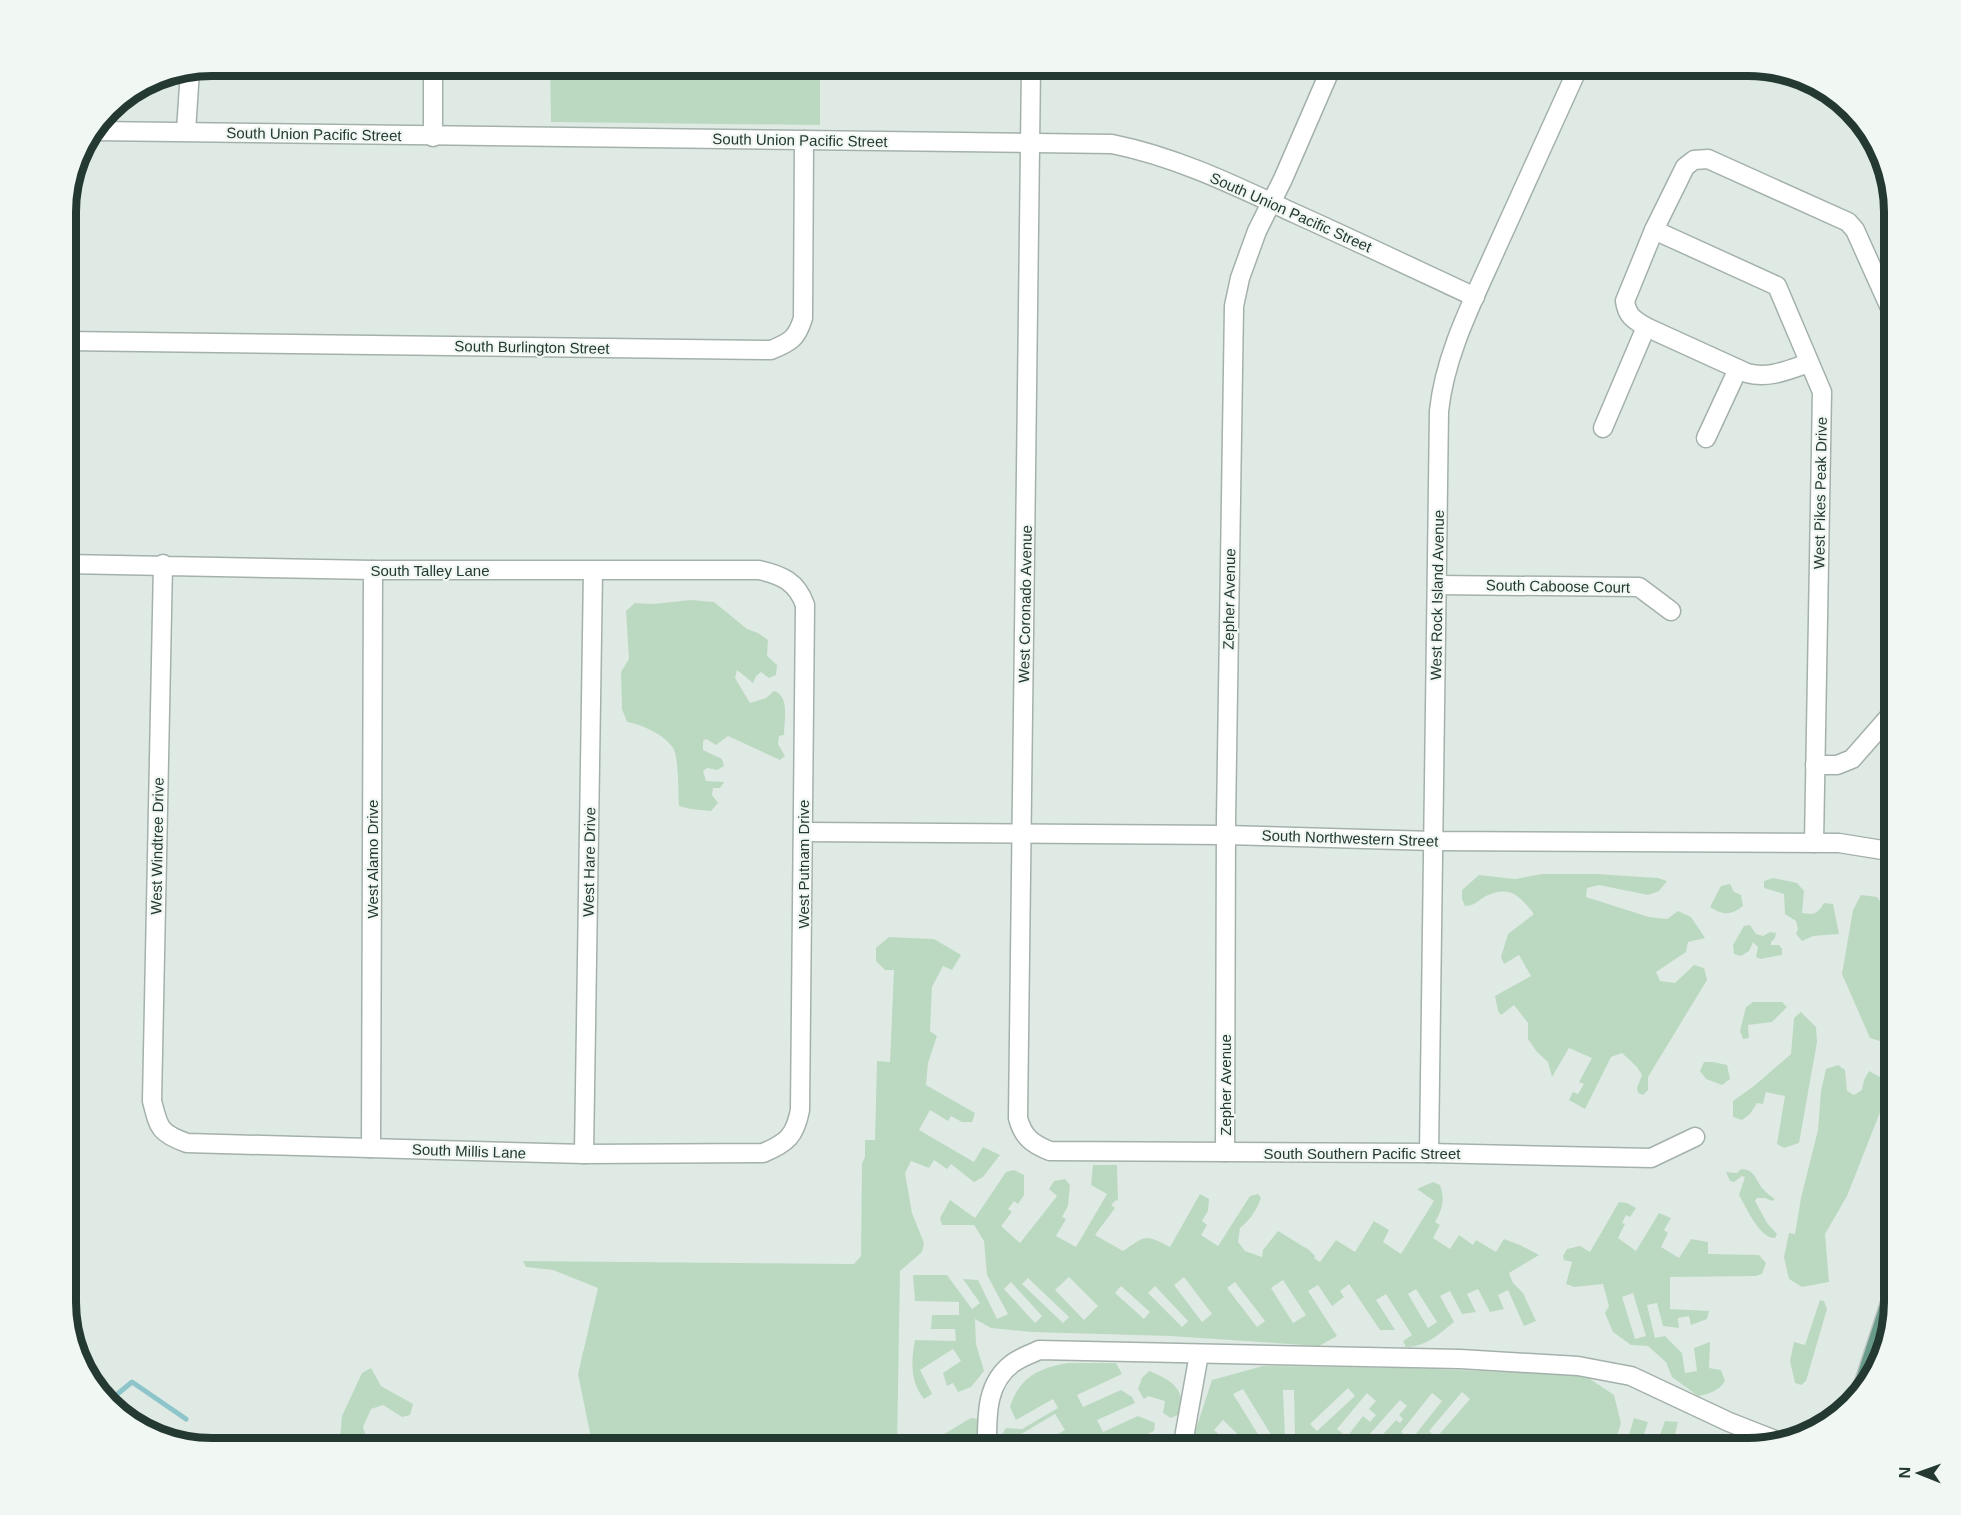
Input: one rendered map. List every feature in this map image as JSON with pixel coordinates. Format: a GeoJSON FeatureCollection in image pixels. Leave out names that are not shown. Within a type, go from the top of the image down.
{"type":"FeatureCollection","features":[{"type":"Feature","properties":{"kind":"main road"},"geometry":{"type":"LineString","coordinates":[[1872,1357],[1882,1327]]}},
{"type":"Feature","properties":{"kind":"street","name":"West Coronado Avenue"},"geometry":{"type":"LineString","coordinates":[[1028,1139],[1018,1118],[1031,76]]}},
{"type":"Feature","properties":{"kind":"street","name":"Zepher Avenue"},"geometry":{"type":"LineString","coordinates":[[1225,1152],[1226,835],[1234,306],[1240,278],[1257,231],[1272,203],[1328,76]]}},
{"type":"Feature","properties":{"kind":"street","name":"West Rock Island Avenue"},"geometry":{"type":"LineString","coordinates":[[1430,1153],[1439,411],[1442,387],[1448,364],[1475,297],[1574,76]]}},
{"type":"Feature","properties":{"kind":"street"},"geometry":{"type":"LineString","coordinates":[[433,77],[433,136]]}},
{"type":"Feature","properties":{"kind":"street"},"geometry":{"type":"LineString","coordinates":[[186,131],[189,79]]}},
{"type":"Feature","properties":{"kind":"street","name":"South Union Pacific Street"},"geometry":{"type":"LineString","coordinates":[[104,131],[1112,144],[1170,159],[1272,203],[1475,297]]}},
{"type":"Feature","properties":{"kind":"street","name":"South Burlington Street"},"geometry":{"type":"LineString","coordinates":[[77,340],[771,350],[785,345],[798,334],[803,318],[804,140]]}},
{"type":"Feature","properties":{"kind":"street"},"geometry":{"type":"LineString","coordinates":[[1809,363],[1770,375],[1758,376],[1646,327],[1632,319],[1626,311],[1625,301],[1654,230],[1685,166],[1694,160],[1708,159],[1848,222],[1855,230],[1884,295]]}},
{"type":"Feature","properties":{"kind":"street","name":"West Pikes Peak Drive"},"geometry":{"type":"LineString","coordinates":[[1654,230],[1777,286],[1822,392],[1814,843]]}},
{"type":"Feature","properties":{"kind":"street"},"geometry":{"type":"LineString","coordinates":[[1604,428],[1646,327]]}},
{"type":"Feature","properties":{"kind":"street"},"geometry":{"type":"LineString","coordinates":[[1706,438],[1738,369]]}},
{"type":"Feature","properties":{"kind":"street","name":"South Talley Lane"},"geometry":{"type":"LineString","coordinates":[[77,564],[373,570],[759,570],[776,574],[792,582]]}},
{"type":"Feature","properties":{"kind":"street","name":"West Windtree Drive"},"geometry":{"type":"LineString","coordinates":[[158,1126],[152,1101],[163,564]]}},
{"type":"Feature","properties":{"kind":"street","name":"West Alamo Drive"},"geometry":{"type":"LineString","coordinates":[[371,1148],[373,570]]}},
{"type":"Feature","properties":{"kind":"street","name":"West Hare Drive"},"geometry":{"type":"LineString","coordinates":[[584,1154],[593,570]]}},
{"type":"Feature","properties":{"kind":"street","name":"West Putnam Drive"},"geometry":{"type":"LineString","coordinates":[[784,1144],[797,1128],[800,1110],[804,832],[805,605],[801,594],[792,582]]}},
{"type":"Feature","properties":{"kind":"street","name":"South Caboose Court"},"geometry":{"type":"LineString","coordinates":[[1437,585],[1639,587],[1671,611]]}},
{"type":"Feature","properties":{"kind":"street"},"geometry":{"type":"LineString","coordinates":[[1815,765],[1837,765],[1852,759],[1884,723]]}},
{"type":"Feature","properties":{"kind":"street","name":"South Northwestern Street"},"geometry":{"type":"LineString","coordinates":[[804,832],[1226,835],[1434,841],[1839,843],[1884,850]]}},
{"type":"Feature","properties":{"kind":"street","name":"South Millis Lane"},"geometry":{"type":"LineString","coordinates":[[158,1126],[169,1136],[187,1143],[584,1154],[763,1153],[784,1144]]}},
{"type":"Feature","properties":{"kind":"street","name":"South Southern Pacific Street"},"geometry":{"type":"LineString","coordinates":[[1028,1139],[1050,1151],[1430,1153],[1651,1158],[1695,1137]]}},
{"type":"Feature","properties":{"kind":"street"},"geometry":{"type":"LineString","coordinates":[[987,1438],[990,1396],[998,1377],[1014,1362],[1039,1350],[1460,1359],[1578,1366],[1630,1376],[1729,1422],[1767,1437]]}},
{"type":"Feature","properties":{"kind":"street"},"geometry":{"type":"LineString","coordinates":[[1184,1438],[1199,1354]]}},
{"type":"Feature","properties":{"kind":"green space"},"geometry":{"type":"Polygon","coordinates":[[[550,77],[820,77],[820,125],[551,122],[550,77]]]}},
{"type":"Feature","properties":{"kind":"green space"},"geometry":{"type":"Polygon","coordinates":[[[691,600],[714,602],[747,629],[768,640],[767,656],[777,665],[776,675],[769,678],[761,672],[753,683],[737,670],[735,678],[750,703],[766,698],[774,691],[782,698],[785,709],[784,735],[779,736],[778,744],[785,756],[780,760],[728,736],[716,745],[706,739],[703,741],[703,750],[722,759],[724,766],[717,770],[707,768],[703,771],[706,781],[724,782],[720,788],[713,788],[712,795],[718,803],[711,811],[679,806],[677,767],[673,748],[652,731],[627,722],[622,709],[621,672],[629,659],[626,611],[635,603],[653,604],[691,600]]]}},
{"type":"Feature","properties":{"kind":"green space"},"geometry":{"type":"Polygon","coordinates":[[[1542,874],[1597,874],[1658,878],[1667,881],[1659,891],[1648,895],[1599,885],[1587,888],[1586,897],[1649,917],[1667,919],[1678,911],[1691,917],[1705,938],[1688,942],[1686,952],[1656,972],[1660,981],[1675,983],[1694,965],[1704,968],[1707,980],[1648,1077],[1648,1090],[1643,1095],[1638,1093],[1637,1088],[1642,1075],[1622,1053],[1611,1057],[1585,1109],[1569,1100],[1573,1092],[1578,1094],[1584,1084],[1579,1082],[1592,1058],[1569,1048],[1552,1077],[1548,1062],[1528,1039],[1528,1023],[1514,1005],[1501,1015],[1498,1011],[1495,996],[1531,976],[1519,955],[1504,964],[1501,957],[1508,934],[1534,914],[1519,897],[1508,892],[1495,893],[1475,904],[1465,906],[1462,890],[1479,875],[1515,879],[1542,874]]]}},
{"type":"Feature","properties":{"kind":"green space"},"geometry":{"type":"Polygon","coordinates":[[[1773,878],[1797,883],[1804,891],[1802,913],[1813,914],[1824,903],[1833,904],[1839,934],[1813,936],[1802,941],[1796,934],[1798,929],[1796,921],[1785,914],[1784,894],[1764,888],[1764,881],[1773,878]]]}},
{"type":"Feature","properties":{"kind":"green space"},"geometry":{"type":"Polygon","coordinates":[[[1730,884],[1734,892],[1741,895],[1743,906],[1734,912],[1726,913],[1710,907],[1721,886],[1730,884]]]}},
{"type":"Feature","properties":{"kind":"green space"},"geometry":{"type":"Polygon","coordinates":[[[1861,895],[1877,897],[1884,907],[1884,942],[1881,946],[1884,954],[1883,1042],[1870,1038],[1842,974],[1853,910],[1861,895]]]}},
{"type":"Feature","properties":{"kind":"green space"},"geometry":{"type":"Polygon","coordinates":[[[1750,925],[1756,934],[1763,936],[1770,932],[1776,933],[1771,945],[1779,945],[1782,955],[1760,959],[1756,957],[1758,947],[1753,942],[1749,951],[1741,956],[1734,954],[1733,945],[1744,926],[1750,925]]]}},
{"type":"Feature","properties":{"kind":"green space"},"geometry":{"type":"Polygon","coordinates":[[[889,937],[934,939],[961,955],[952,970],[943,966],[932,987],[930,1031],[937,1036],[928,1063],[926,1085],[975,1113],[972,1122],[962,1122],[951,1116],[948,1121],[930,1110],[919,1130],[974,1162],[983,1147],[1000,1155],[983,1177],[974,1182],[951,1164],[947,1169],[934,1160],[929,1168],[911,1161],[905,1173],[912,1213],[924,1243],[922,1252],[900,1271],[897,1438],[780,1438],[769,1436],[768,1438],[591,1438],[578,1374],[598,1288],[553,1270],[526,1267],[523,1261],[854,1264],[861,1256],[862,1163],[865,1157],[865,1140],[875,1140],[877,1061],[890,1062],[894,970],[885,970],[876,961],[876,948],[889,937]]]}},
{"type":"Feature","properties":{"kind":"green space"},"geometry":{"type":"Polygon","coordinates":[[[1753,1002],[1782,1002],[1787,1007],[1772,1022],[1748,1025],[1749,1038],[1743,1039],[1740,1031],[1746,1007],[1753,1002]]]}},
{"type":"Feature","properties":{"kind":"green space"},"geometry":{"type":"Polygon","coordinates":[[[1801,1012],[1816,1027],[1817,1042],[1799,1143],[1784,1148],[1777,1144],[1785,1096],[1766,1092],[1763,1104],[1757,1103],[1750,1114],[1742,1120],[1733,1117],[1733,1101],[1791,1054],[1794,1018],[1801,1012]]]}},
{"type":"Feature","properties":{"kind":"green space"},"geometry":{"type":"Polygon","coordinates":[[[1704,1062],[1727,1065],[1730,1079],[1722,1085],[1706,1079],[1700,1071],[1704,1062]]]}},
{"type":"Feature","properties":{"kind":"green space"},"geometry":{"type":"Polygon","coordinates":[[[1838,1065],[1845,1070],[1847,1091],[1854,1095],[1862,1090],[1869,1071],[1882,1078],[1884,1102],[1847,1196],[1825,1234],[1829,1282],[1802,1287],[1789,1279],[1784,1257],[1789,1233],[1795,1234],[1801,1198],[1818,1130],[1821,1091],[1826,1069],[1838,1065]]]}},
{"type":"Feature","properties":{"kind":"green space"},"geometry":{"type":"Polygon","coordinates":[[[1093,1165],[1117,1165],[1118,1201],[1116,1200],[1111,1205],[1115,1208],[1095,1235],[1123,1251],[1146,1238],[1170,1247],[1200,1194],[1209,1199],[1208,1211],[1202,1221],[1207,1225],[1201,1235],[1218,1246],[1250,1196],[1258,1194],[1261,1198],[1257,1207],[1240,1228],[1238,1242],[1245,1251],[1262,1257],[1263,1250],[1278,1231],[1309,1250],[1320,1262],[1336,1240],[1355,1252],[1374,1221],[1389,1230],[1383,1242],[1401,1254],[1434,1201],[1417,1189],[1433,1182],[1440,1185],[1443,1200],[1435,1222],[1440,1225],[1433,1238],[1450,1249],[1459,1235],[1473,1245],[1476,1240],[1496,1252],[1504,1239],[1539,1255],[1509,1273],[1513,1283],[1523,1293],[1536,1321],[1524,1326],[1508,1290],[1498,1295],[1504,1309],[1490,1312],[1478,1289],[1467,1294],[1476,1312],[1462,1314],[1450,1291],[1440,1296],[1454,1322],[1426,1342],[1406,1347],[1403,1341],[1412,1335],[1386,1294],[1376,1300],[1395,1330],[1380,1330],[1349,1284],[1340,1291],[1344,1297],[1332,1306],[1318,1285],[1308,1291],[1337,1336],[1319,1346],[1170,1336],[1032,1332],[991,1328],[975,1319],[976,1344],[984,1371],[971,1387],[958,1392],[953,1383],[947,1386],[943,1373],[961,1361],[953,1349],[920,1370],[932,1394],[924,1399],[914,1378],[915,1340],[956,1341],[955,1329],[931,1329],[932,1315],[959,1315],[959,1302],[915,1301],[913,1275],[947,1275],[972,1309],[980,1303],[963,1279],[978,1280],[997,1319],[1008,1314],[987,1275],[984,1241],[974,1225],[942,1225],[940,1218],[950,1200],[975,1218],[1006,1172],[1014,1170],[1024,1175],[1024,1195],[1018,1204],[1014,1201],[1008,1209],[1012,1212],[1001,1226],[1020,1243],[1057,1196],[1049,1189],[1054,1181],[1065,1179],[1070,1185],[1068,1206],[1062,1217],[1066,1219],[1056,1236],[1076,1247],[1107,1194],[1091,1185],[1093,1165]],[[1069,1277],[1055,1290],[1084,1320],[1098,1306],[1069,1277]],[[1184,1277],[1174,1285],[1202,1322],[1212,1314],[1184,1277]],[[1028,1278],[1022,1284],[1063,1323],[1069,1317],[1028,1278]],[[1283,1280],[1271,1288],[1293,1323],[1306,1315],[1283,1280]],[[1011,1282],[1004,1289],[1035,1323],[1042,1316],[1011,1282]],[[1235,1282],[1227,1288],[1257,1327],[1265,1321],[1235,1282]],[[1121,1286],[1115,1293],[1144,1319],[1150,1312],[1121,1286]],[[1155,1286],[1148,1293],[1182,1327],[1188,1321],[1155,1286]],[[1416,1289],[1408,1294],[1428,1328],[1437,1322],[1416,1289]]]}},
{"type":"Feature","properties":{"kind":"green space"},"geometry":{"type":"Polygon","coordinates":[[[1741,1169],[1752,1173],[1764,1190],[1775,1199],[1772,1201],[1757,1198],[1755,1201],[1767,1223],[1777,1234],[1775,1238],[1769,1237],[1759,1228],[1739,1195],[1745,1177],[1742,1176],[1734,1182],[1730,1181],[1726,1172],[1737,1173],[1741,1169]]]}},
{"type":"Feature","properties":{"kind":"green space"},"geometry":{"type":"Polygon","coordinates":[[[1619,1202],[1636,1208],[1630,1217],[1626,1215],[1622,1223],[1625,1224],[1618,1238],[1636,1251],[1659,1213],[1671,1218],[1664,1230],[1668,1233],[1661,1247],[1679,1258],[1691,1239],[1708,1242],[1708,1254],[1759,1255],[1766,1263],[1762,1274],[1756,1276],[1670,1277],[1670,1309],[1709,1311],[1707,1319],[1691,1325],[1689,1316],[1678,1318],[1679,1328],[1663,1326],[1657,1303],[1647,1305],[1655,1338],[1665,1336],[1682,1353],[1685,1373],[1697,1371],[1694,1348],[1710,1342],[1709,1368],[1721,1370],[1725,1381],[1717,1390],[1698,1396],[1672,1377],[1666,1362],[1648,1346],[1631,1345],[1613,1332],[1605,1313],[1609,1306],[1603,1284],[1574,1287],[1566,1284],[1572,1262],[1564,1260],[1563,1256],[1567,1249],[1580,1246],[1590,1252],[1619,1202]],[[1633,1293],[1622,1297],[1635,1339],[1646,1336],[1633,1293]]]}},
{"type":"Feature","properties":{"kind":"green space"},"geometry":{"type":"Polygon","coordinates":[[[1820,1300],[1824,1301],[1827,1309],[1806,1381],[1801,1385],[1795,1383],[1790,1361],[1794,1342],[1805,1345],[1820,1300]]]}},
{"type":"Feature","properties":{"kind":"green space"},"geometry":{"type":"Polygon","coordinates":[[[1068,1363],[1116,1363],[1122,1374],[1077,1395],[1083,1407],[1121,1390],[1132,1397],[1135,1403],[1097,1420],[1103,1432],[1138,1416],[1155,1423],[1154,1431],[1139,1438],[1051,1438],[1065,1430],[1055,1414],[1018,1436],[1019,1438],[1000,1438],[1006,1428],[1022,1429],[1058,1408],[1053,1399],[1016,1420],[1010,1407],[1024,1382],[1039,1371],[1068,1363]]]}},
{"type":"Feature","properties":{"kind":"green space"},"geometry":{"type":"Polygon","coordinates":[[[1263,1366],[1407,1368],[1584,1375],[1614,1395],[1621,1423],[1616,1438],[1436,1438],[1413,1438],[1442,1401],[1432,1393],[1401,1432],[1408,1438],[1380,1438],[1396,1420],[1400,1423],[1403,1419],[1399,1415],[1407,1406],[1400,1400],[1368,1436],[1370,1438],[1273,1438],[1243,1389],[1233,1394],[1260,1438],[1242,1438],[1223,1420],[1214,1430],[1222,1438],[1194,1438],[1212,1380],[1263,1366]],[[1348,1388],[1310,1424],[1317,1431],[1355,1396],[1348,1388]],[[1283,1390],[1285,1437],[1295,1437],[1294,1390],[1283,1390]],[[1462,1392],[1429,1431],[1436,1438],[1470,1399],[1462,1392]],[[1367,1393],[1337,1429],[1347,1437],[1363,1416],[1370,1422],[1376,1415],[1369,1409],[1376,1401],[1367,1393]]]}},
{"type":"Feature","properties":{"kind":"green space"},"geometry":{"type":"Polygon","coordinates":[[[371,1368],[381,1386],[413,1404],[410,1415],[402,1417],[383,1405],[371,1409],[363,1427],[366,1438],[340,1438],[342,1416],[362,1373],[371,1368]]]}},
{"type":"Feature","properties":{"kind":"green space"},"geometry":{"type":"Polygon","coordinates":[[[1149,1371],[1175,1386],[1181,1398],[1179,1414],[1171,1418],[1163,1413],[1165,1401],[1148,1396],[1144,1399],[1138,1389],[1142,1378],[1149,1371]]]}},
{"type":"Feature","properties":{"kind":"green space"},"geometry":{"type":"Polygon","coordinates":[[[971,1418],[984,1420],[983,1438],[937,1438],[971,1418]]]}},
{"type":"Feature","properties":{"kind":"green space"},"geometry":{"type":"Polygon","coordinates":[[[1634,1418],[1648,1422],[1643,1438],[1628,1438],[1634,1418]]]}},
{"type":"Feature","properties":{"kind":"green space"},"geometry":{"type":"Polygon","coordinates":[[[1665,1421],[1678,1422],[1675,1434],[1688,1438],[1659,1438],[1665,1421]]]}},
{"type":"Feature","properties":{"kind":"green space"},"geometry":{"type":"Polygon","coordinates":[[[401,1434],[412,1438],[390,1438],[401,1434]]]}},
{"type":"Feature","properties":{"kind":"waterway"},"geometry":{"type":"LineString","coordinates":[[114,1397],[132,1382],[186,1419]]}}]}
